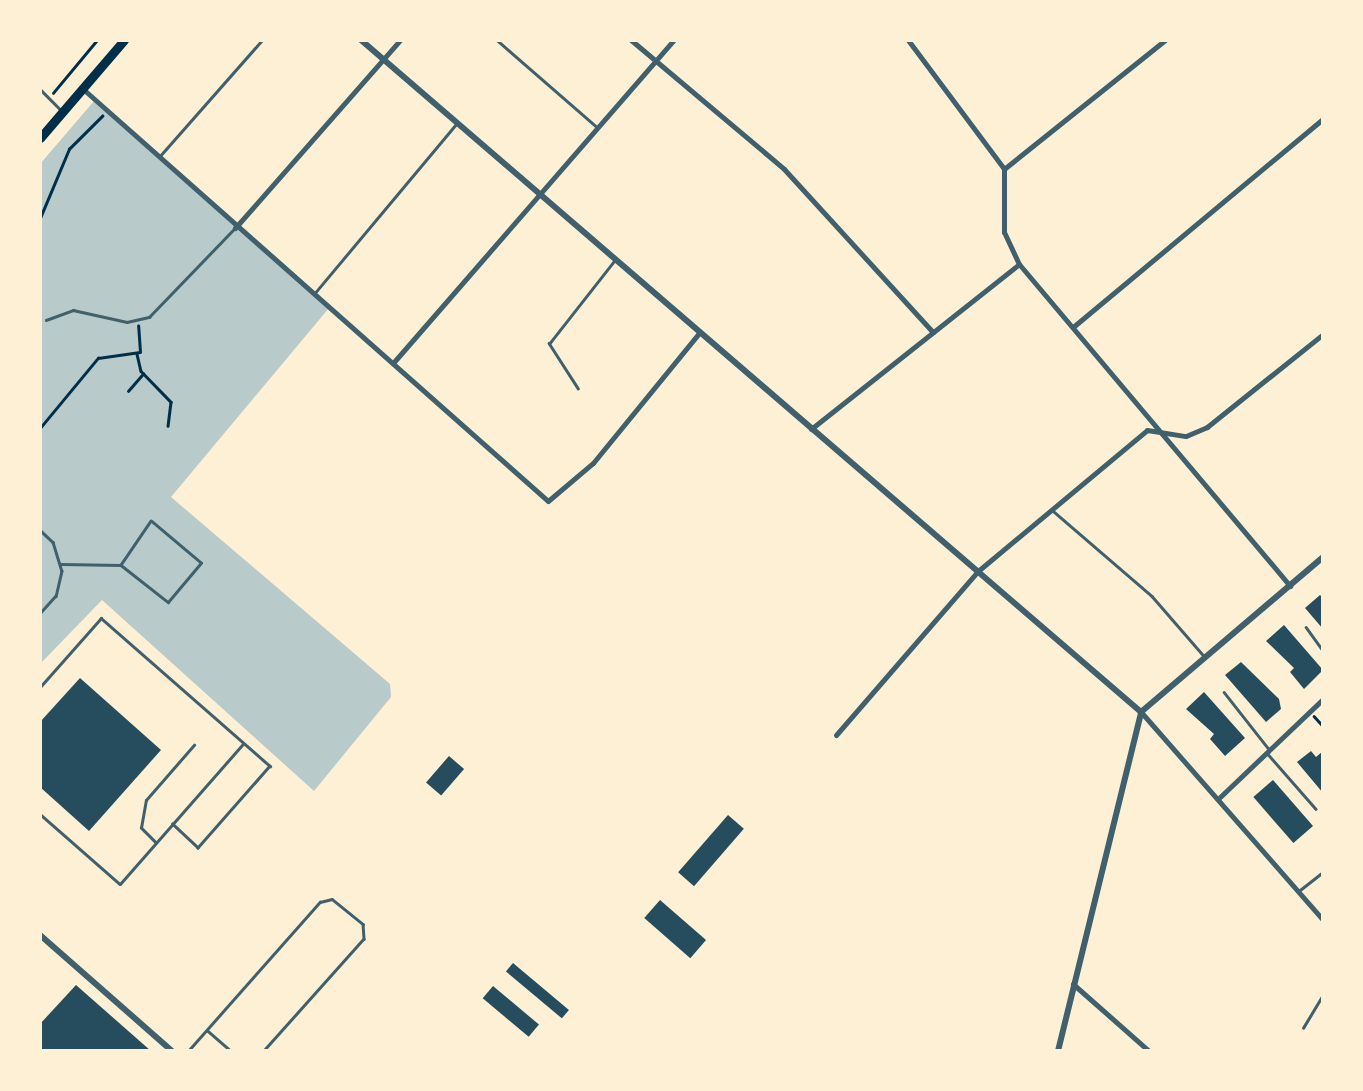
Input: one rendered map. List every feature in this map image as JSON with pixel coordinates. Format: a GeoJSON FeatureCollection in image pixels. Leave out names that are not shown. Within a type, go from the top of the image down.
{"type":"FeatureCollection","features":[{"type":"Feature","properties":{"kind":"highway"},"geometry":{"type":"LineString","coordinates":[[41,134],[124,40]]}},
{"type":"Feature","properties":{"kind":"street"},"geometry":{"type":"LineString","coordinates":[[360,40],[1141,712],[1220,797],[1323,920]]}},
{"type":"Feature","properties":{"kind":"street"},"geometry":{"type":"LineString","coordinates":[[235,228],[400,40]]}},
{"type":"Feature","properties":{"kind":"street"},"geometry":{"type":"LineString","coordinates":[[631,40],[784,168],[933,332]]}},
{"type":"Feature","properties":{"kind":"street"},"geometry":{"type":"LineString","coordinates":[[393,363],[674,40]]}},
{"type":"Feature","properties":{"kind":"street"},"geometry":{"type":"LineString","coordinates":[[908,40],[1004,169],[1004,232],[1019,264],[1290,586]]}},
{"type":"Feature","properties":{"kind":"street"},"geometry":{"type":"LineString","coordinates":[[1149,40],[1155,48]]}},
{"type":"Feature","properties":{"kind":"street"},"geometry":{"type":"LineString","coordinates":[[1004,169],[1165,40]]}},
{"type":"Feature","properties":{"kind":"street"},"geometry":{"type":"LineString","coordinates":[[82,89],[548,501],[593,463],[699,333]]}},
{"type":"Feature","properties":{"kind":"street"},"geometry":{"type":"LineString","coordinates":[[1073,327],[1323,119]]}},
{"type":"Feature","properties":{"kind":"street"},"geometry":{"type":"LineString","coordinates":[[810,429],[1019,264]]}},
{"type":"Feature","properties":{"kind":"street"},"geometry":{"type":"LineString","coordinates":[[836,735],[978,572],[1147,430],[1186,436],[1219,420],[1323,334]]}},
{"type":"Feature","properties":{"kind":"street"},"geometry":{"type":"LineString","coordinates":[[1058,1051],[1141,712],[1323,557]]}},
{"type":"Feature","properties":{"kind":"street"},"geometry":{"type":"LineString","coordinates":[[1220,797],[1323,700]]}},
{"type":"Feature","properties":{"kind":"street"},"geometry":{"type":"LineString","coordinates":[[40,935],[172,1051]]}},
{"type":"Feature","properties":{"kind":"street"},"geometry":{"type":"LineString","coordinates":[[1073,984],[1150,1051]]}},
{"type":"Feature","properties":{"kind":"lane"},"geometry":{"type":"LineString","coordinates":[[158,158],[262,40]]}},
{"type":"Feature","properties":{"kind":"lane"},"geometry":{"type":"LineString","coordinates":[[496,40],[597,128]]}},
{"type":"Feature","properties":{"kind":"lane"},"geometry":{"type":"LineString","coordinates":[[40,89],[63,112]]}},
{"type":"Feature","properties":{"kind":"lane"},"geometry":{"type":"LineString","coordinates":[[313,295],[457,123]]}},
{"type":"Feature","properties":{"kind":"lane"},"geometry":{"type":"LineString","coordinates":[[46,320],[74,310],[136,319],[166,306],[235,228]]}},
{"type":"Feature","properties":{"kind":"lane"},"geometry":{"type":"LineString","coordinates":[[578,389],[549,344],[615,260]]}},
{"type":"Feature","properties":{"kind":"lane"},"geometry":{"type":"LineString","coordinates":[[1052,510],[1152,596],[1205,657]]}},
{"type":"Feature","properties":{"kind":"lane"},"geometry":{"type":"LineString","coordinates":[[61,564],[121,566],[168,602],[201,563],[151,521],[121,566]]}},
{"type":"Feature","properties":{"kind":"lane"},"geometry":{"type":"LineString","coordinates":[[40,530],[54,542],[61,564],[61,585],[40,614]]}},
{"type":"Feature","properties":{"kind":"lane"},"geometry":{"type":"LineString","coordinates":[[40,687],[100,618],[270,766],[198,848],[172,824]]}},
{"type":"Feature","properties":{"kind":"lane"},"geometry":{"type":"LineString","coordinates":[[1306,627],[1323,650]]}},
{"type":"Feature","properties":{"kind":"lane"},"geometry":{"type":"LineString","coordinates":[[1224,692],[1316,808]]}},
{"type":"Feature","properties":{"kind":"lane"},"geometry":{"type":"LineString","coordinates":[[40,814],[120,884],[244,743]]}},
{"type":"Feature","properties":{"kind":"lane"},"geometry":{"type":"LineString","coordinates":[[156,842],[141,828],[146,800],[194,745]]}},
{"type":"Feature","properties":{"kind":"lane"},"geometry":{"type":"LineString","coordinates":[[1298,891],[1323,872]]}},
{"type":"Feature","properties":{"kind":"lane"},"geometry":{"type":"LineString","coordinates":[[188,1051],[320,902],[332,899],[362,924],[364,940],[264,1051]]}},
{"type":"Feature","properties":{"kind":"lane"},"geometry":{"type":"LineString","coordinates":[[1303,1028],[1323,995]]}},
{"type":"Feature","properties":{"kind":"lane"},"geometry":{"type":"LineString","coordinates":[[207,1030],[231,1051]]}},
{"type":"Feature","properties":{"kind":"path"},"geometry":{"type":"LineString","coordinates":[[48,98],[96,40]]}},
{"type":"Feature","properties":{"kind":"path"},"geometry":{"type":"LineString","coordinates":[[40,218],[69,149],[106,111]]}},
{"type":"Feature","properties":{"kind":"path"},"geometry":{"type":"LineString","coordinates":[[136,319],[137,354],[144,373],[171,402],[168,426]]}},
{"type":"Feature","properties":{"kind":"path"},"geometry":{"type":"LineString","coordinates":[[40,428],[98,358],[137,354]]}},
{"type":"Feature","properties":{"kind":"path"},"geometry":{"type":"LineString","coordinates":[[128,391],[144,373]]}},
{"type":"Feature","properties":{"kind":"shaded area"},"geometry":{"type":"Polygon","coordinates":[[[95,100],[329,308],[171,497],[390,684],[391,697],[314,791],[102,600],[40,664],[40,164],[95,100]]]}},
{"type":"Feature","properties":{"kind":"building"},"geometry":{"type":"Polygon","coordinates":[[[1320,595],[1323,598],[1323,629],[1305,608],[1320,595]]]}},
{"type":"Feature","properties":{"kind":"building"},"geometry":{"type":"Polygon","coordinates":[[[1284,625],[1323,670],[1304,689],[1290,672],[1294,668],[1266,641],[1284,625]]]}},
{"type":"Feature","properties":{"kind":"building"},"geometry":{"type":"Polygon","coordinates":[[[1241,662],[1279,699],[1281,709],[1266,722],[1225,675],[1241,662]]]}},
{"type":"Feature","properties":{"kind":"building"},"geometry":{"type":"Polygon","coordinates":[[[80,678],[161,750],[89,831],[40,787],[40,722],[80,678]]]}},
{"type":"Feature","properties":{"kind":"building"},"geometry":{"type":"Polygon","coordinates":[[[1204,692],[1245,738],[1225,756],[1210,739],[1214,734],[1186,709],[1204,692]]]}},
{"type":"Feature","properties":{"kind":"building"},"geometry":{"type":"Polygon","coordinates":[[[1311,751],[1316,757],[1323,751],[1323,793],[1297,762],[1311,751]]]}},
{"type":"Feature","properties":{"kind":"building"},"geometry":{"type":"Polygon","coordinates":[[[449,756],[464,769],[441,796],[426,782],[449,756]]]}},
{"type":"Feature","properties":{"kind":"building"},"geometry":{"type":"Polygon","coordinates":[[[1273,780],[1313,826],[1293,843],[1253,797],[1273,780]]]}},
{"type":"Feature","properties":{"kind":"building"},"geometry":{"type":"Polygon","coordinates":[[[728,815],[744,829],[694,886],[678,872],[728,815]]]}},
{"type":"Feature","properties":{"kind":"building"},"geometry":{"type":"Polygon","coordinates":[[[660,900],[706,940],[690,958],[644,918],[660,900]]]}},
{"type":"Feature","properties":{"kind":"building"},"geometry":{"type":"Polygon","coordinates":[[[513,963],[569,1010],[562,1018],[506,971],[513,963]]]}},
{"type":"Feature","properties":{"kind":"building"},"geometry":{"type":"Polygon","coordinates":[[[76,985],[151,1051],[40,1051],[40,1024],[76,985]]]}},
{"type":"Feature","properties":{"kind":"building"},"geometry":{"type":"Polygon","coordinates":[[[493,986],[539,1025],[529,1037],[483,998],[493,986]]]}}]}
